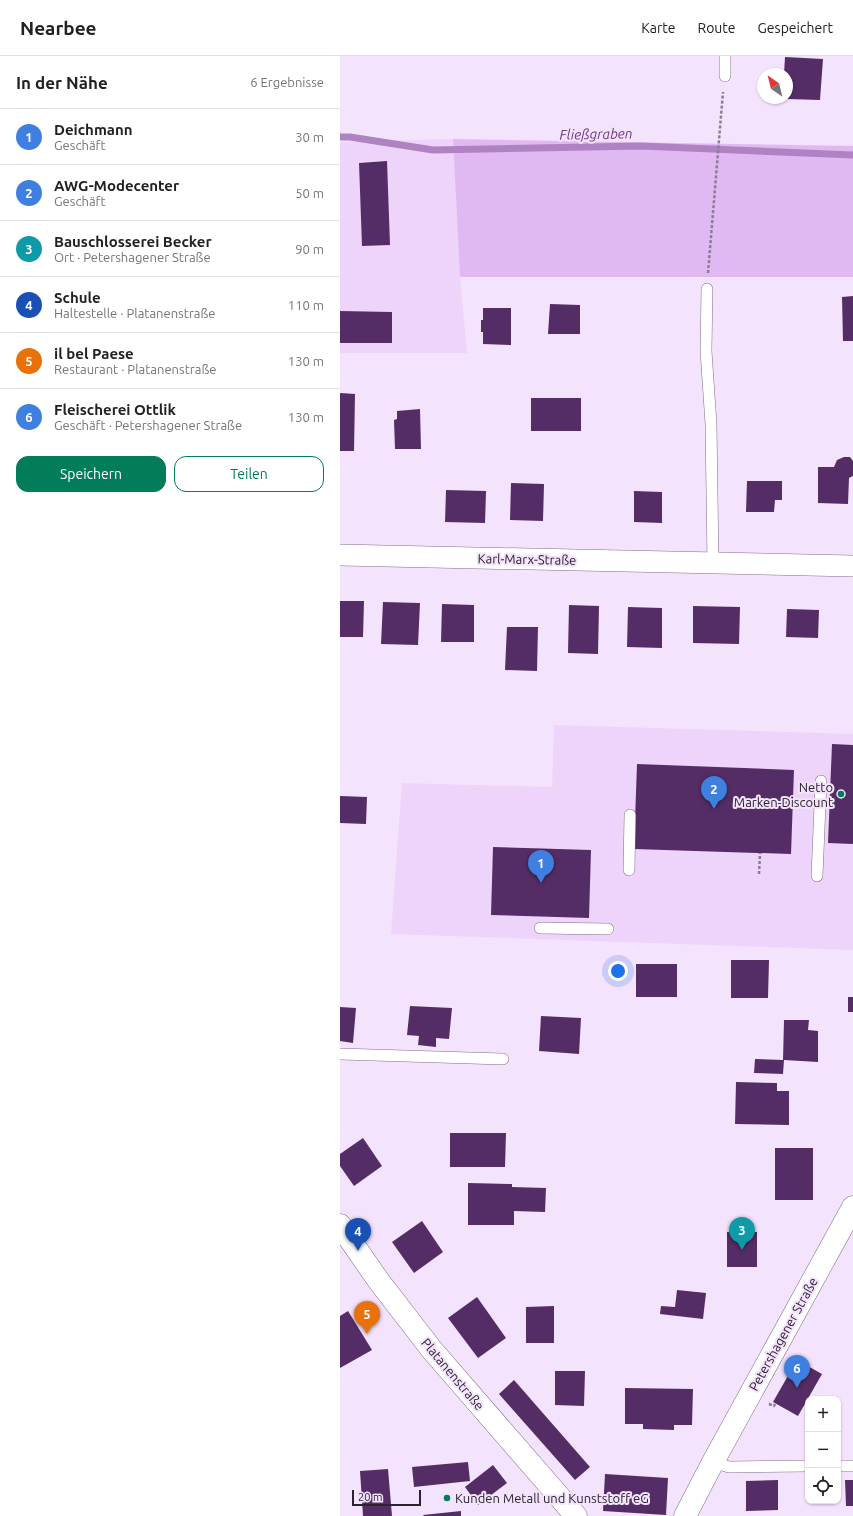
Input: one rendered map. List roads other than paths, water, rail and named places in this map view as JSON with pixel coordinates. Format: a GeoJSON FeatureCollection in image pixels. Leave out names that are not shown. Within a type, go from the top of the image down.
{"type":"FeatureCollection","features":[{"type":"Feature","properties":{"kind":"street","name":"Karl-Marx-Straße"},"geometry":{"type":"LineString","coordinates":[[340,555],[853,566]]}},
{"type":"Feature","properties":{"kind":"street","name":"Petershagener Straße"},"geometry":{"type":"LineString","coordinates":[[684,1516],[853,1207]]}},
{"type":"Feature","properties":{"kind":"street","name":"Platanenstraße"},"geometry":{"type":"LineString","coordinates":[[340,1225],[378,1280],[432,1350],[576,1516]]}},
{"type":"Feature","properties":{"kind":"lane"},"geometry":{"type":"LineString","coordinates":[[724,76],[725,56]]}},
{"type":"Feature","properties":{"kind":"lane"},"geometry":{"type":"LineString","coordinates":[[707,289],[706,351],[711,424],[713,563]]}},
{"type":"Feature","properties":{"kind":"lane"},"geometry":{"type":"LineString","coordinates":[[817,876],[821,781]]}},
{"type":"Feature","properties":{"kind":"lane"},"geometry":{"type":"LineString","coordinates":[[628,870],[630,815]]}},
{"type":"Feature","properties":{"kind":"lane"},"geometry":{"type":"LineString","coordinates":[[540,928],[608,929]]}},
{"type":"Feature","properties":{"kind":"lane"},"geometry":{"type":"LineString","coordinates":[[340,1054],[503,1059]]}},
{"type":"Feature","properties":{"kind":"lane"},"geometry":{"type":"LineString","coordinates":[[713,1462],[729,1467],[805,1466]]}},
{"type":"Feature","properties":{"kind":"lane"},"geometry":{"type":"LineString","coordinates":[[841,1466],[853,1466]]}},
{"type":"Feature","properties":{"kind":"waterway","name":"Fließgraben"},"geometry":{"type":"LineString","coordinates":[[340,137],[350,137],[433,150],[641,146],[853,155]]}},
{"type":"Feature","properties":{"kind":"place","name":"Netto Marken-Discount"},"geometry":{"type":"Point","coordinates":[841,794]}},
{"type":"Feature","properties":{"kind":"place","name":"AWG-Modecenter"},"geometry":{"type":"Point","coordinates":[714,809]}},
{"type":"Feature","properties":{"kind":"place","name":"Deichmann"},"geometry":{"type":"Point","coordinates":[541,883]}},
{"type":"Feature","properties":{"kind":"place","name":"Bauschlosserei Becker"},"geometry":{"type":"Point","coordinates":[742,1250]}},
{"type":"Feature","properties":{"kind":"place","name":"Schule"},"geometry":{"type":"Point","coordinates":[358,1251]}},
{"type":"Feature","properties":{"kind":"place","name":"il bel Paese"},"geometry":{"type":"Point","coordinates":[367,1334]}},
{"type":"Feature","properties":{"kind":"place","name":"Fleischerei Ottlik"},"geometry":{"type":"Point","coordinates":[797,1388]}},
{"type":"Feature","properties":{"kind":"place","name":"Kunden Metall und Kunststoff eG"},"geometry":{"type":"Point","coordinates":[447,1498]}}]}
